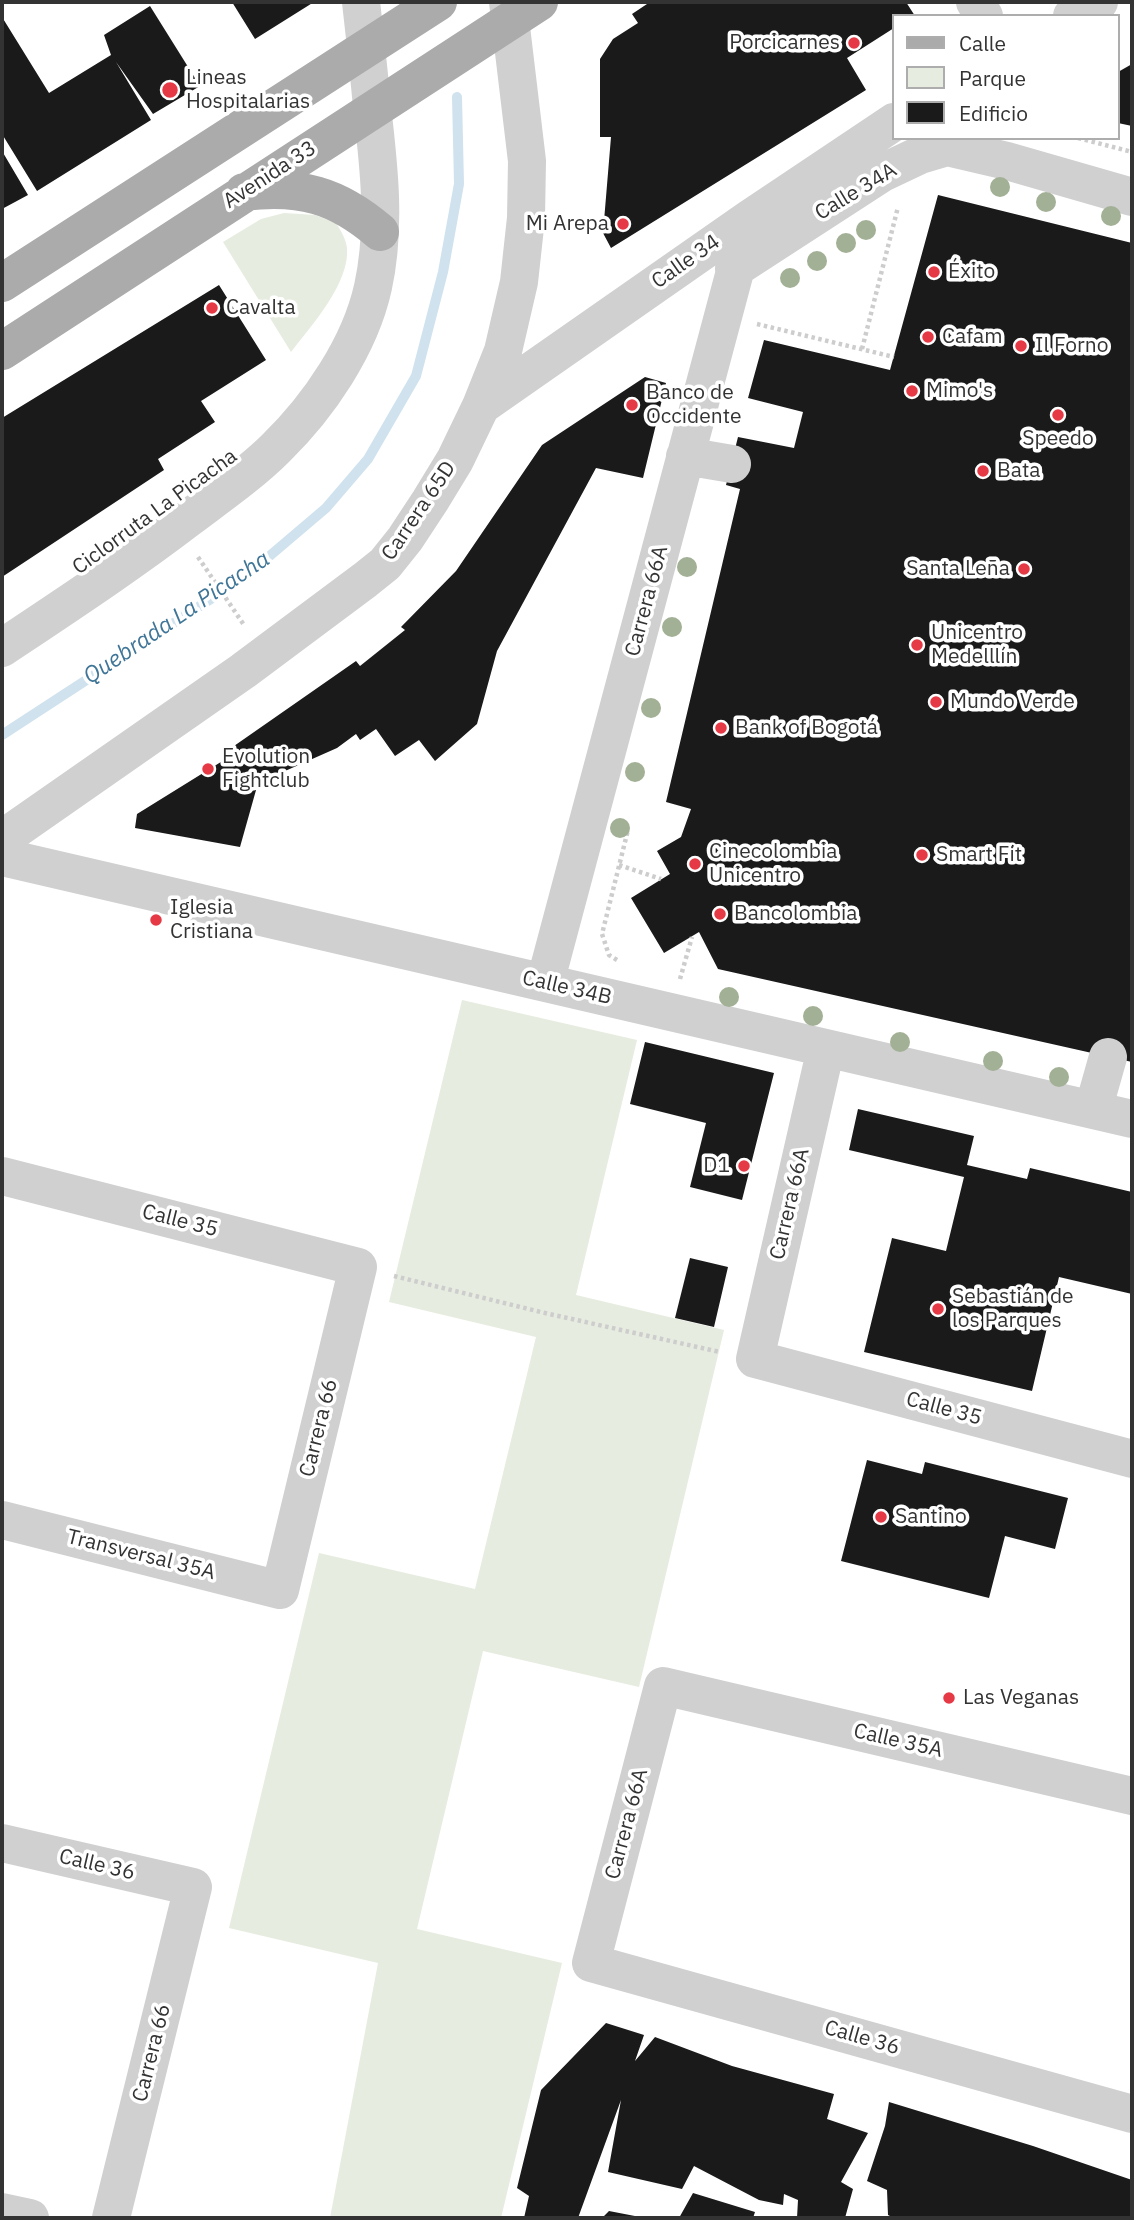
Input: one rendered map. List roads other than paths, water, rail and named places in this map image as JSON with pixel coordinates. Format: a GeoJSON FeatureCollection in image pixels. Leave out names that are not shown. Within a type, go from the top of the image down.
{"type":"FeatureCollection","features":[{"type":"Feature","properties":{"kind":"main road"},"geometry":{"type":"LineString","coordinates":[[2,283],[438,2]]}},
{"type":"Feature","properties":{"kind":"main road","name":"Avenida 33"},"geometry":{"type":"LineString","coordinates":[[2,351],[373,108],[519,8]]}},
{"type":"Feature","properties":{"kind":"main road"},"geometry":{"type":"LineString","coordinates":[[244,192],[274,188],[332,199],[358,214],[380,232]]}},
{"type":"Feature","properties":{"kind":"street"},"geometry":{"type":"LineString","coordinates":[[2,648],[171,532],[275,449],[310,410],[339,367],[363,322],[374,286],[380,232],[379,165],[361,2]]}},
{"type":"Feature","properties":{"kind":"street"},"geometry":{"type":"LineString","coordinates":[[1076,14],[1099,2]]}},
{"type":"Feature","properties":{"kind":"street"},"geometry":{"type":"LineString","coordinates":[[1096,14],[1110,2]]}},
{"type":"Feature","properties":{"kind":"street","name":"Carrera 65D"},"geometry":{"type":"LineString","coordinates":[[2,839],[317,617],[384,564],[405,539],[430,501],[455,460],[481,407],[503,351],[519,282],[526,218],[527,161],[519,8]]}},
{"type":"Feature","properties":{"kind":"street","name":"Calle 34"},"geometry":{"type":"LineString","coordinates":[[481,407],[749,219],[892,123]]}},
{"type":"Feature","properties":{"kind":"street","name":"Calle 34A"},"geometry":{"type":"LineString","coordinates":[[734,269],[883,173],[920,155],[947,148],[1007,161],[1025,153],[1132,197]]}},
{"type":"Feature","properties":{"kind":"street","name":"Carrera 66A"},"geometry":{"type":"LineString","coordinates":[[545,983],[749,219]]}},
{"type":"Feature","properties":{"kind":"street"},"geometry":{"type":"LineString","coordinates":[[685,456],[732,464]]}},
{"type":"Feature","properties":{"kind":"street","name":"Calle 34B"},"geometry":{"type":"LineString","coordinates":[[2,857],[1132,1119]]}},
{"type":"Feature","properties":{"kind":"street","name":"Carrera 66A"},"geometry":{"type":"LineString","coordinates":[[755,1360],[826,1048]]}},
{"type":"Feature","properties":{"kind":"street"},"geometry":{"type":"LineString","coordinates":[[1093,1110],[1108,1057]]}},
{"type":"Feature","properties":{"kind":"street","name":"Calle 35"},"geometry":{"type":"LineString","coordinates":[[2,1176],[358,1267]]}},
{"type":"Feature","properties":{"kind":"street","name":"Carrera 66"},"geometry":{"type":"LineString","coordinates":[[280,1590],[358,1267]]}},
{"type":"Feature","properties":{"kind":"street","name":"Calle 35"},"geometry":{"type":"LineString","coordinates":[[755,1360],[1132,1459]]}},
{"type":"Feature","properties":{"kind":"street","name":"Transversal 35A"},"geometry":{"type":"LineString","coordinates":[[2,1520],[280,1590]]}},
{"type":"Feature","properties":{"kind":"street","name":"Carrera 66A"},"geometry":{"type":"LineString","coordinates":[[591,1963],[663,1686]]}},
{"type":"Feature","properties":{"kind":"street","name":"Calle 35A"},"geometry":{"type":"LineString","coordinates":[[663,1686],[1132,1796]]}},
{"type":"Feature","properties":{"kind":"street","name":"Calle 36"},"geometry":{"type":"LineString","coordinates":[[2,1843],[193,1887]]}},
{"type":"Feature","properties":{"kind":"street","name":"Carrera 66"},"geometry":{"type":"LineString","coordinates":[[111,2218],[193,1887]]}},
{"type":"Feature","properties":{"kind":"street","name":"Calle 36"},"geometry":{"type":"LineString","coordinates":[[591,1963],[1132,2114]]}},
{"type":"Feature","properties":{"kind":"street"},"geometry":{"type":"LineString","coordinates":[[2,2212],[30,2218]]}},
{"type":"Feature","properties":{"kind":"waterway","name":"Quebrada La Picacha"},"geometry":{"type":"LineString","coordinates":[[2,735],[246,576],[326,508],[368,459],[416,376],[443,272],[459,184],[457,97]]}},
{"type":"Feature","properties":{"kind":"place","name":"Porcicarnes"},"geometry":{"type":"Point","coordinates":[854,43]}},
{"type":"Feature","properties":{"kind":"place","name":"Lineas Hospitalarias"},"geometry":{"type":"Point","coordinates":[170,90]}},
{"type":"Feature","properties":{"kind":"place","name":"Mi Arepa"},"geometry":{"type":"Point","coordinates":[623,224]}},
{"type":"Feature","properties":{"kind":"place","name":"Éxito"},"geometry":{"type":"Point","coordinates":[934,272]}},
{"type":"Feature","properties":{"kind":"place","name":"Cavalta"},"geometry":{"type":"Point","coordinates":[212,308]}},
{"type":"Feature","properties":{"kind":"place","name":"Cafam"},"geometry":{"type":"Point","coordinates":[928,337]}},
{"type":"Feature","properties":{"kind":"place","name":"Il Forno"},"geometry":{"type":"Point","coordinates":[1021,346]}},
{"type":"Feature","properties":{"kind":"place","name":"Mimo's"},"geometry":{"type":"Point","coordinates":[912,391]}},
{"type":"Feature","properties":{"kind":"place","name":"Banco de Occidente"},"geometry":{"type":"Point","coordinates":[632,405]}},
{"type":"Feature","properties":{"kind":"place","name":"Speedo"},"geometry":{"type":"Point","coordinates":[1058,415]}},
{"type":"Feature","properties":{"kind":"place","name":"Bata"},"geometry":{"type":"Point","coordinates":[983,471]}},
{"type":"Feature","properties":{"kind":"place","name":"Santa Leña"},"geometry":{"type":"Point","coordinates":[1024,569]}},
{"type":"Feature","properties":{"kind":"place","name":"Unicentro Medelllín"},"geometry":{"type":"Point","coordinates":[917,645]}},
{"type":"Feature","properties":{"kind":"place","name":"Mundo Verde"},"geometry":{"type":"Point","coordinates":[936,702]}},
{"type":"Feature","properties":{"kind":"place","name":"Bank of Bogotá"},"geometry":{"type":"Point","coordinates":[721,728]}},
{"type":"Feature","properties":{"kind":"place","name":"Evolution Fightclub"},"geometry":{"type":"Point","coordinates":[208,769]}},
{"type":"Feature","properties":{"kind":"place","name":"Smart Fit"},"geometry":{"type":"Point","coordinates":[922,855]}},
{"type":"Feature","properties":{"kind":"place","name":"Cinecolombia Unicentro"},"geometry":{"type":"Point","coordinates":[695,864]}},
{"type":"Feature","properties":{"kind":"place","name":"Bancolombia"},"geometry":{"type":"Point","coordinates":[720,914]}},
{"type":"Feature","properties":{"kind":"place","name":"Iglesia Cristiana"},"geometry":{"type":"Point","coordinates":[156,920]}},
{"type":"Feature","properties":{"kind":"place","name":"D1"},"geometry":{"type":"Point","coordinates":[744,1166]}},
{"type":"Feature","properties":{"kind":"place","name":"Sebastián de los Parques"},"geometry":{"type":"Point","coordinates":[938,1309]}},
{"type":"Feature","properties":{"kind":"place","name":"Santino"},"geometry":{"type":"Point","coordinates":[881,1517]}},
{"type":"Feature","properties":{"kind":"place","name":"Las Veganas"},"geometry":{"type":"Point","coordinates":[949,1698]}}]}
